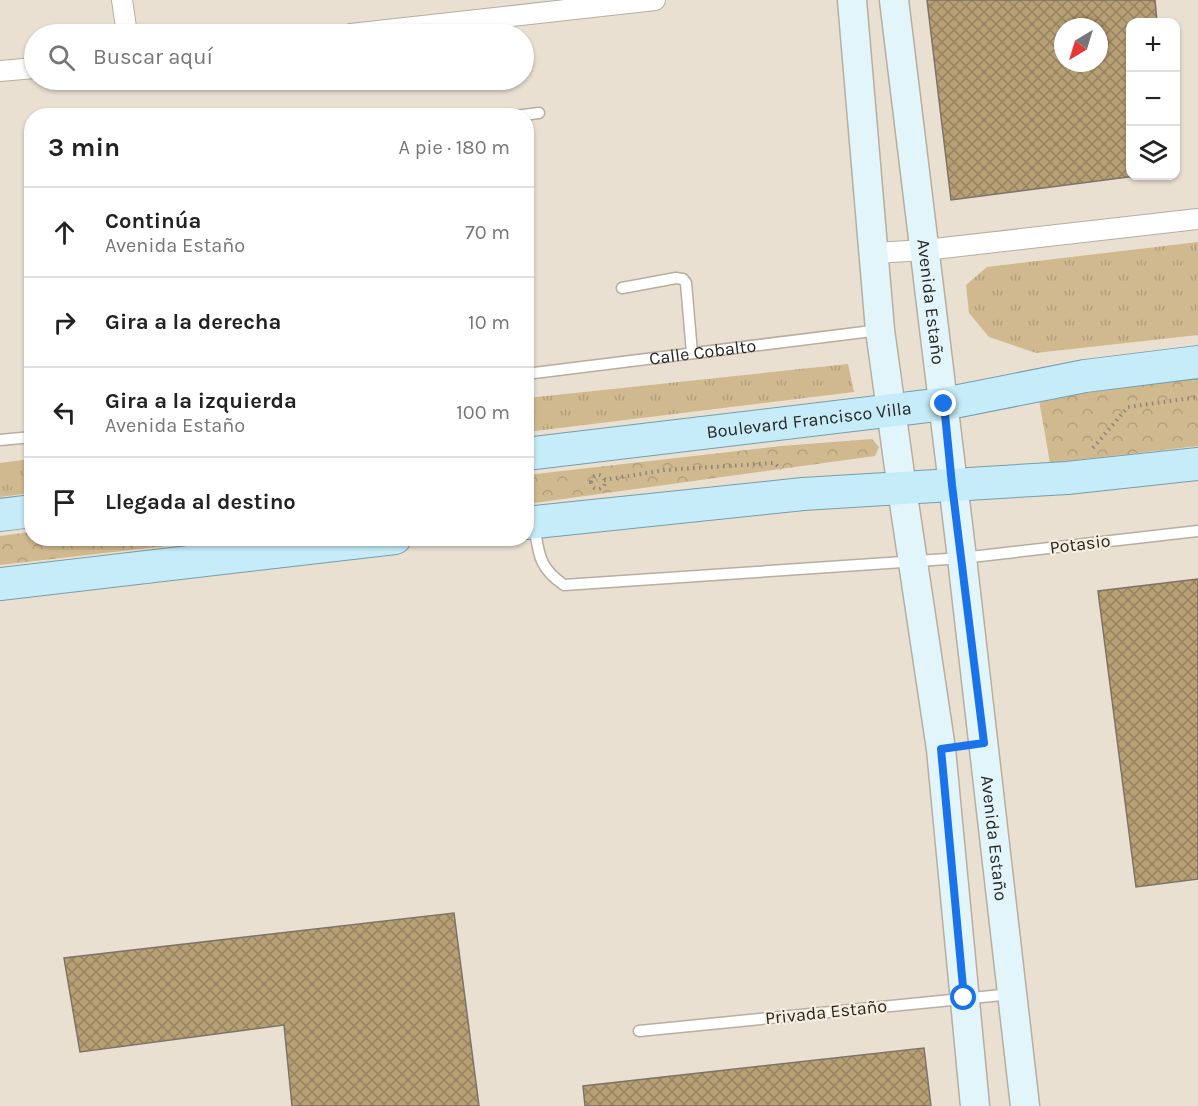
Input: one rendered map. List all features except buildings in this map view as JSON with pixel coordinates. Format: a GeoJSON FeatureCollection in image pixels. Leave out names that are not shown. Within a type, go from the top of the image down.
{"type":"FeatureCollection","features":[{"type":"Feature","properties":{"kind":"main road"},"geometry":{"type":"LineString","coordinates":[[852,0],[880,330],[941,749],[975,1106]]}},
{"type":"Feature","properties":{"kind":"main road","name":"Avenida Estaño"},"geometry":{"type":"LineString","coordinates":[[894,0],[944,404],[1025,1106]]}},
{"type":"Feature","properties":{"kind":"main road","name":"Boulevard Francisco Villa"},"geometry":{"type":"LineString","coordinates":[[534,453],[944,404],[1084,376],[1198,362]]}},
{"type":"Feature","properties":{"kind":"main road"},"geometry":{"type":"LineString","coordinates":[[534,522],[803,494],[1067,478],[1198,464]]}},
{"type":"Feature","properties":{"kind":"main road"},"geometry":{"type":"LineString","coordinates":[[0,515],[24,512]]}},
{"type":"Feature","properties":{"kind":"main road"},"geometry":{"type":"LineString","coordinates":[[0,584],[326,546]]}},
{"type":"Feature","properties":{"kind":"main road"},"geometry":{"type":"LineString","coordinates":[[941,749],[984,743]]}},
{"type":"Feature","properties":{"kind":"street"},"geometry":{"type":"LineString","coordinates":[[122,0],[126,24]]}},
{"type":"Feature","properties":{"kind":"street"},"geometry":{"type":"LineString","coordinates":[[440,24],[655,0]]}},
{"type":"Feature","properties":{"kind":"street"},"geometry":{"type":"LineString","coordinates":[[0,71],[24,69]]}},
{"type":"Feature","properties":{"kind":"street"},"geometry":{"type":"LineString","coordinates":[[874,253],[925,250],[1198,219]]}},
{"type":"Feature","properties":{"kind":"lane"},"geometry":{"type":"LineString","coordinates":[[534,114],[540,113]]}},
{"type":"Feature","properties":{"kind":"lane"},"geometry":{"type":"LineString","coordinates":[[622,288],[676,278],[683,279],[686,284],[692,353]]}},
{"type":"Feature","properties":{"kind":"lane","name":"Calle Cobalto"},"geometry":{"type":"LineString","coordinates":[[534,373],[880,330]]}},
{"type":"Feature","properties":{"kind":"lane"},"geometry":{"type":"LineString","coordinates":[[0,441],[24,438]]}},
{"type":"Feature","properties":{"kind":"lane","name":"Potasio"},"geometry":{"type":"LineString","coordinates":[[534,537],[541,562],[550,575],[564,585],[962,558],[1198,531]]}},
{"type":"Feature","properties":{"kind":"lane","name":"Privada Estaño"},"geometry":{"type":"LineString","coordinates":[[639,1031],[1012,994]]}},
{"type":"Feature","properties":{"kind":"path"},"geometry":{"type":"LineString","coordinates":[[1067,478],[1128,407],[1198,397]]}},
{"type":"Feature","properties":{"kind":"path"},"geometry":{"type":"LineString","coordinates":[[604,480],[665,470],[774,463],[803,494]]}},
{"type":"Feature","properties":{"kind":"green space"},"geometry":{"type":"Polygon","coordinates":[[[1198,242],[1198,335],[1036,353],[989,337],[969,313],[966,285],[987,267],[1198,242]]]}},
{"type":"Feature","properties":{"kind":"green space"},"geometry":{"type":"Polygon","coordinates":[[[848,364],[854,392],[534,431],[534,397],[848,364]]]}},
{"type":"Feature","properties":{"kind":"green space"},"geometry":{"type":"Polygon","coordinates":[[[1198,377],[1198,446],[1050,463],[1039,400],[1086,389],[1198,377]]]}},
{"type":"Feature","properties":{"kind":"green space"},"geometry":{"type":"Polygon","coordinates":[[[872,439],[879,447],[875,456],[534,503],[534,474],[781,446],[872,439]]]}},
{"type":"Feature","properties":{"kind":"green space"},"geometry":{"type":"Polygon","coordinates":[[[24,460],[24,494],[0,497],[0,463],[24,460]]]}},
{"type":"Feature","properties":{"kind":"green space"},"geometry":{"type":"Polygon","coordinates":[[[24,533],[24,546],[166,546],[0,565],[0,536],[24,533]]]}},
{"type":"Feature","properties":{"kind":"route"},"geometry":{"type":"LineString","coordinates":[[944,404],[984,743],[941,749],[964,998]]}}]}
